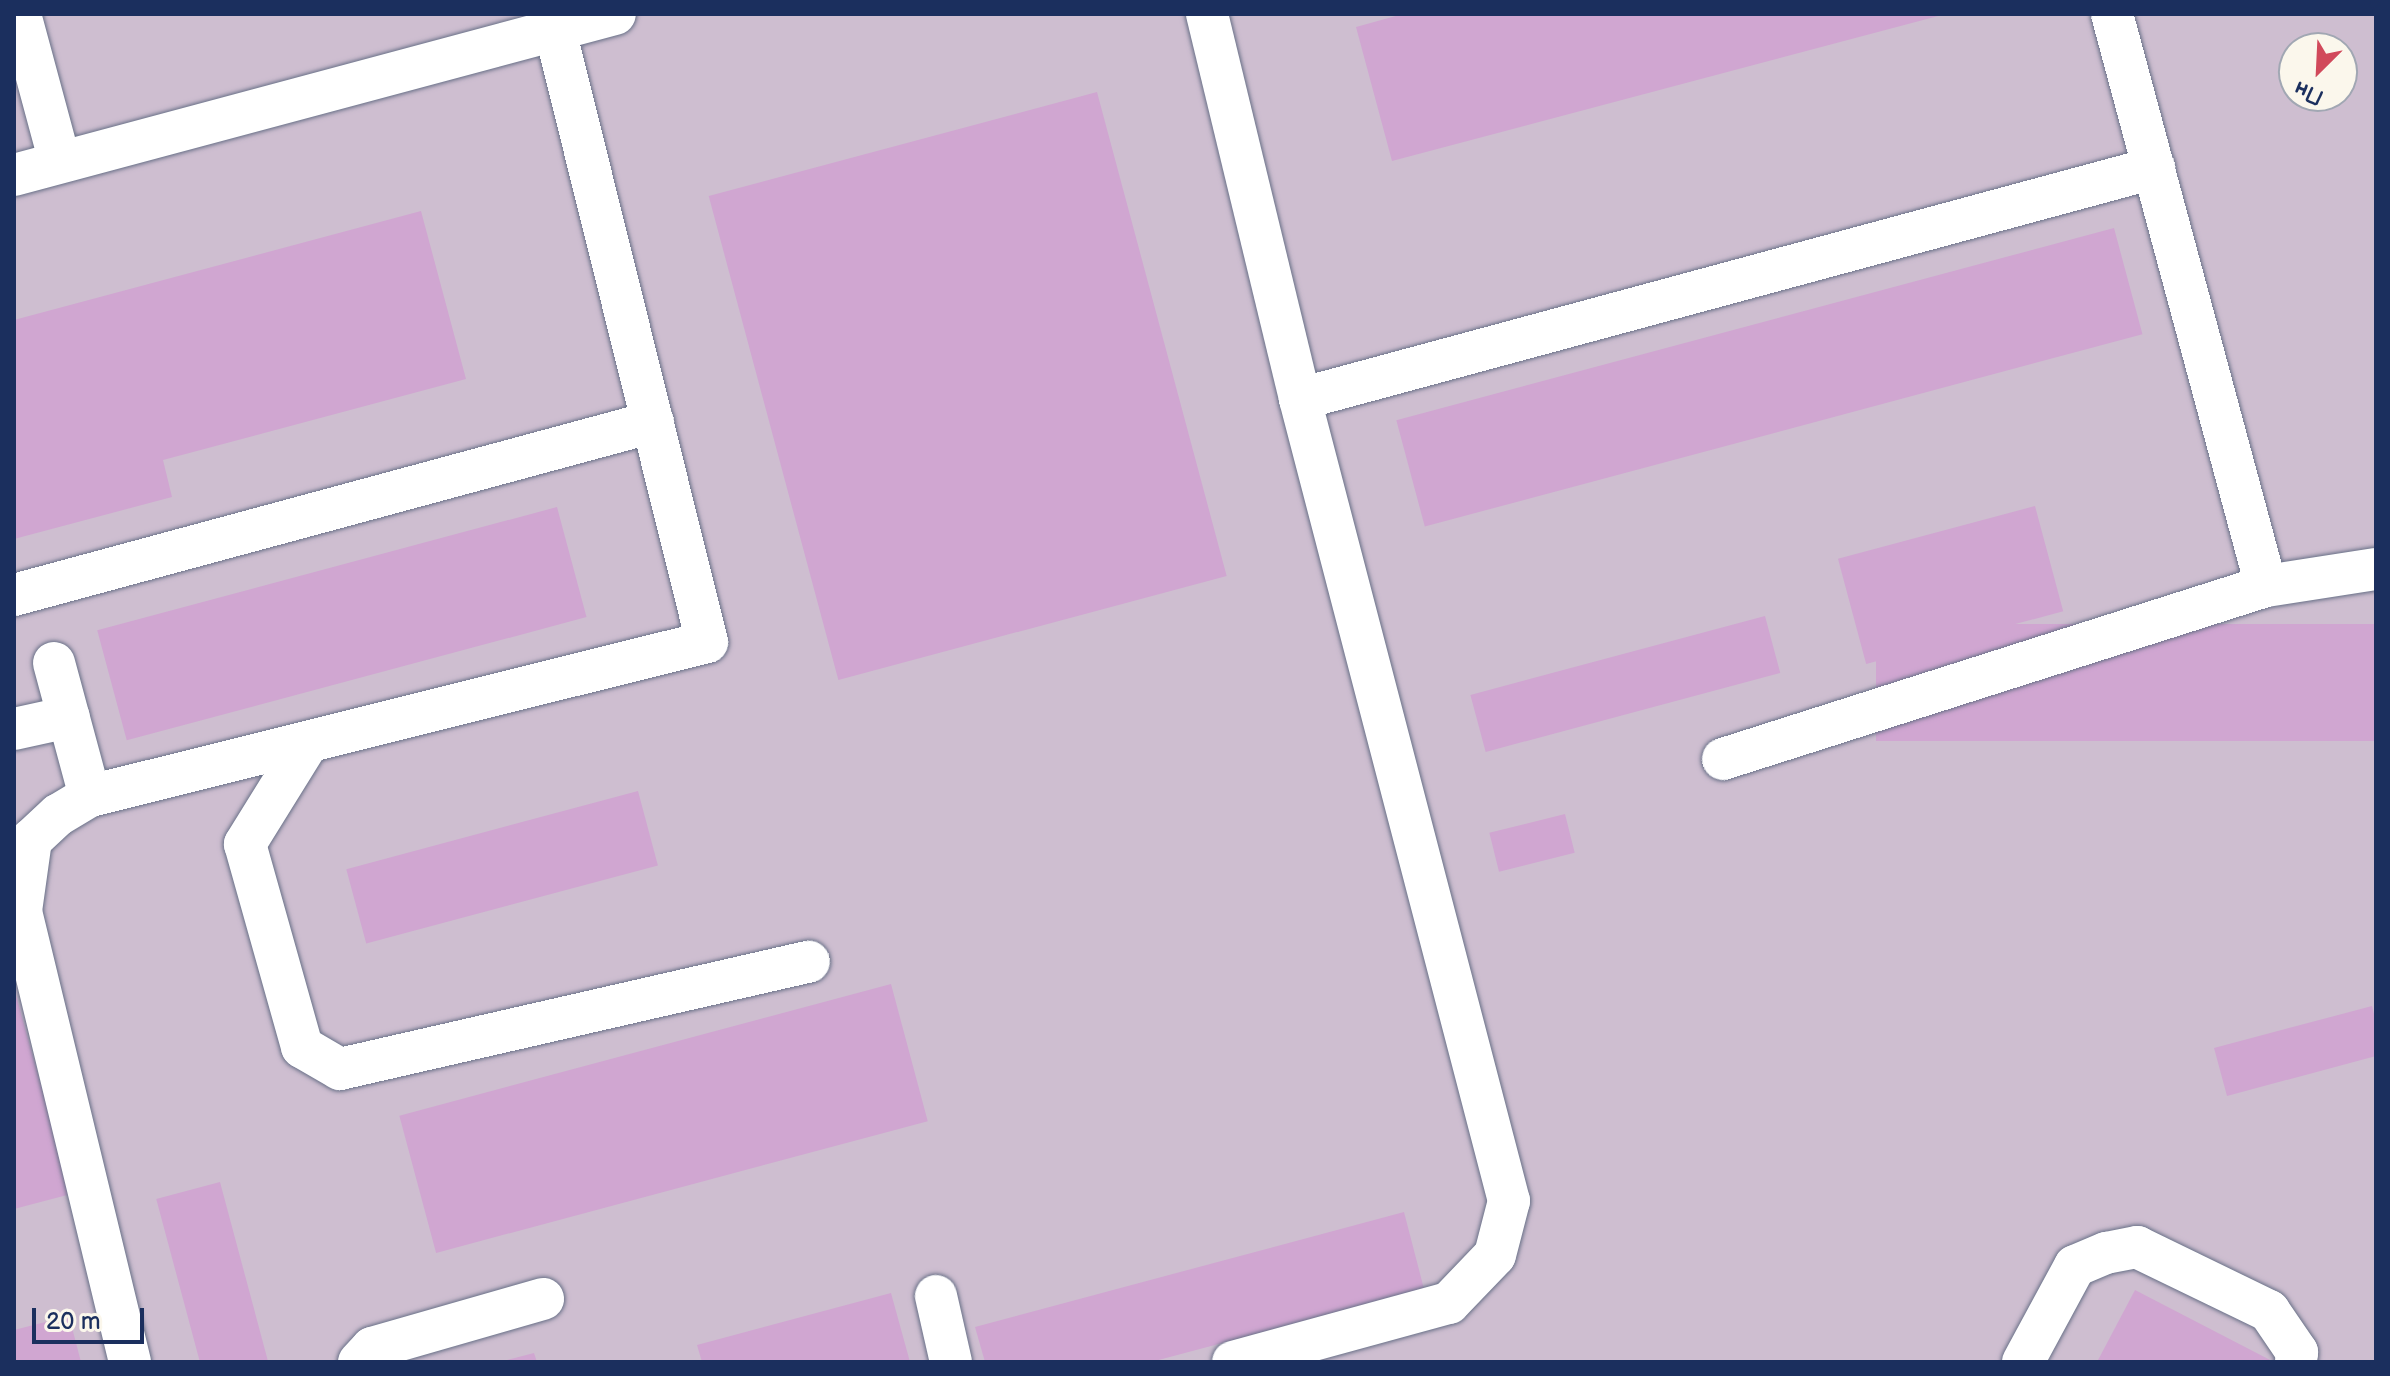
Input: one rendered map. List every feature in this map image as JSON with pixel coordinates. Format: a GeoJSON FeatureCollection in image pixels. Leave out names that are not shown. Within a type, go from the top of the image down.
{"type":"FeatureCollection","features":[{"type":"Feature","properties":{"kind":"lane"},"geometry":{"type":"LineString","coordinates":[[20,14],[60,162]]}},
{"type":"Feature","properties":{"kind":"lane"},"geometry":{"type":"LineString","coordinates":[[14,175],[553,22],[615,14]]}},
{"type":"Feature","properties":{"kind":"lane"},"geometry":{"type":"LineString","coordinates":[[1207,14],[1300,399],[1509,1201],[1495,1255],[1449,1303],[1233,1362]]}},
{"type":"Feature","properties":{"kind":"lane"},"geometry":{"type":"LineString","coordinates":[[2112,14],[2266,586]]}},
{"type":"Feature","properties":{"kind":"lane"},"geometry":{"type":"LineString","coordinates":[[130,1362],[21,911],[31,840],[58,815],[90,796],[707,642],[553,22]]}},
{"type":"Feature","properties":{"kind":"lane"},"geometry":{"type":"LineString","coordinates":[[1300,399],[2154,168]]}},
{"type":"Feature","properties":{"kind":"lane"},"geometry":{"type":"LineString","coordinates":[[14,595],[653,422]]}},
{"type":"Feature","properties":{"kind":"lane"},"geometry":{"type":"LineString","coordinates":[[1723,759],[2266,586],[2376,569]]}},
{"type":"Feature","properties":{"kind":"lane"},"geometry":{"type":"LineString","coordinates":[[54,663],[90,796]]}},
{"type":"Feature","properties":{"kind":"lane"},"geometry":{"type":"LineString","coordinates":[[14,729],[69,717]]}},
{"type":"Feature","properties":{"kind":"lane"},"geometry":{"type":"LineString","coordinates":[[307,744],[245,844],[302,1047],[340,1069],[809,962]]}},
{"type":"Feature","properties":{"kind":"lane"},"geometry":{"type":"LineString","coordinates":[[2023,1362],[2075,1266],[2106,1253],[2137,1247],[2269,1311],[2297,1352],[2296,1362]]}},
{"type":"Feature","properties":{"kind":"lane"},"geometry":{"type":"LineString","coordinates":[[936,1296],[951,1362]]}},
{"type":"Feature","properties":{"kind":"lane"},"geometry":{"type":"LineString","coordinates":[[359,1362],[372,1348],[543,1299]]}},
{"type":"Feature","properties":{"kind":"shaded area"},"geometry":{"type":"Polygon","coordinates":[[[14,14],[2376,14],[2376,1362],[14,1362],[14,14]]]}},
{"type":"Feature","properties":{"kind":"building"},"geometry":{"type":"Polygon","coordinates":[[[1403,14],[1942,15],[1392,161],[1356,27],[1403,14]]]}},
{"type":"Feature","properties":{"kind":"building"},"geometry":{"type":"Polygon","coordinates":[[[1097,92],[1227,576],[838,680],[709,196],[1097,92]]]}},
{"type":"Feature","properties":{"kind":"building"},"geometry":{"type":"Polygon","coordinates":[[[421,211],[466,379],[163,460],[172,497],[14,539],[14,320],[421,211]]]}},
{"type":"Feature","properties":{"kind":"building"},"geometry":{"type":"Polygon","coordinates":[[[2114,228],[2142,334],[1425,527],[1396,420],[2114,228]]]}},
{"type":"Feature","properties":{"kind":"building"},"geometry":{"type":"Polygon","coordinates":[[[2035,506],[2063,611],[1866,664],[1838,559],[2035,506]]]}},
{"type":"Feature","properties":{"kind":"building"},"geometry":{"type":"Polygon","coordinates":[[[557,507],[587,617],[127,740],[97,630],[557,507]]]}},
{"type":"Feature","properties":{"kind":"building"},"geometry":{"type":"Polygon","coordinates":[[[1765,616],[1780,673],[1486,752],[1470,695],[1765,616]]]}},
{"type":"Feature","properties":{"kind":"building"},"geometry":{"type":"Polygon","coordinates":[[[1876,624],[2376,624],[2376,741],[1876,741],[1876,624]]]}},
{"type":"Feature","properties":{"kind":"building"},"geometry":{"type":"Polygon","coordinates":[[[638,791],[658,865],[366,944],[346,869],[638,791]]]}},
{"type":"Feature","properties":{"kind":"building"},"geometry":{"type":"Polygon","coordinates":[[[1565,814],[1575,853],[1499,872],[1489,833],[1565,814]]]}},
{"type":"Feature","properties":{"kind":"building"},"geometry":{"type":"Polygon","coordinates":[[[891,984],[928,1121],[436,1253],[399,1116],[891,984]]]}},
{"type":"Feature","properties":{"kind":"building"},"geometry":{"type":"Polygon","coordinates":[[[14,988],[71,1194],[14,1209],[14,988]]]}},
{"type":"Feature","properties":{"kind":"building"},"geometry":{"type":"Polygon","coordinates":[[[2372,1006],[2376,1022],[2376,1056],[2227,1096],[2214,1048],[2372,1006]]]}},
{"type":"Feature","properties":{"kind":"building"},"geometry":{"type":"Polygon","coordinates":[[[220,1182],[268,1362],[200,1362],[156,1199],[220,1182]]]}},
{"type":"Feature","properties":{"kind":"building"},"geometry":{"type":"Polygon","coordinates":[[[1404,1212],[1424,1289],[1151,1362],[985,1362],[975,1327],[1404,1212]]]}},
{"type":"Feature","properties":{"kind":"building"},"geometry":{"type":"Polygon","coordinates":[[[2135,1290],[2274,1362],[2097,1362],[2135,1290]]]}},
{"type":"Feature","properties":{"kind":"building"},"geometry":{"type":"Polygon","coordinates":[[[891,1293],[910,1362],[702,1362],[697,1345],[891,1293]]]}},
{"type":"Feature","properties":{"kind":"building"},"geometry":{"type":"Polygon","coordinates":[[[69,1316],[81,1362],[14,1362],[14,1330],[69,1316]]]}},
{"type":"Feature","properties":{"kind":"building"},"geometry":{"type":"Polygon","coordinates":[[[534,1353],[537,1362],[503,1362],[503,1361],[534,1353]]]}}]}
